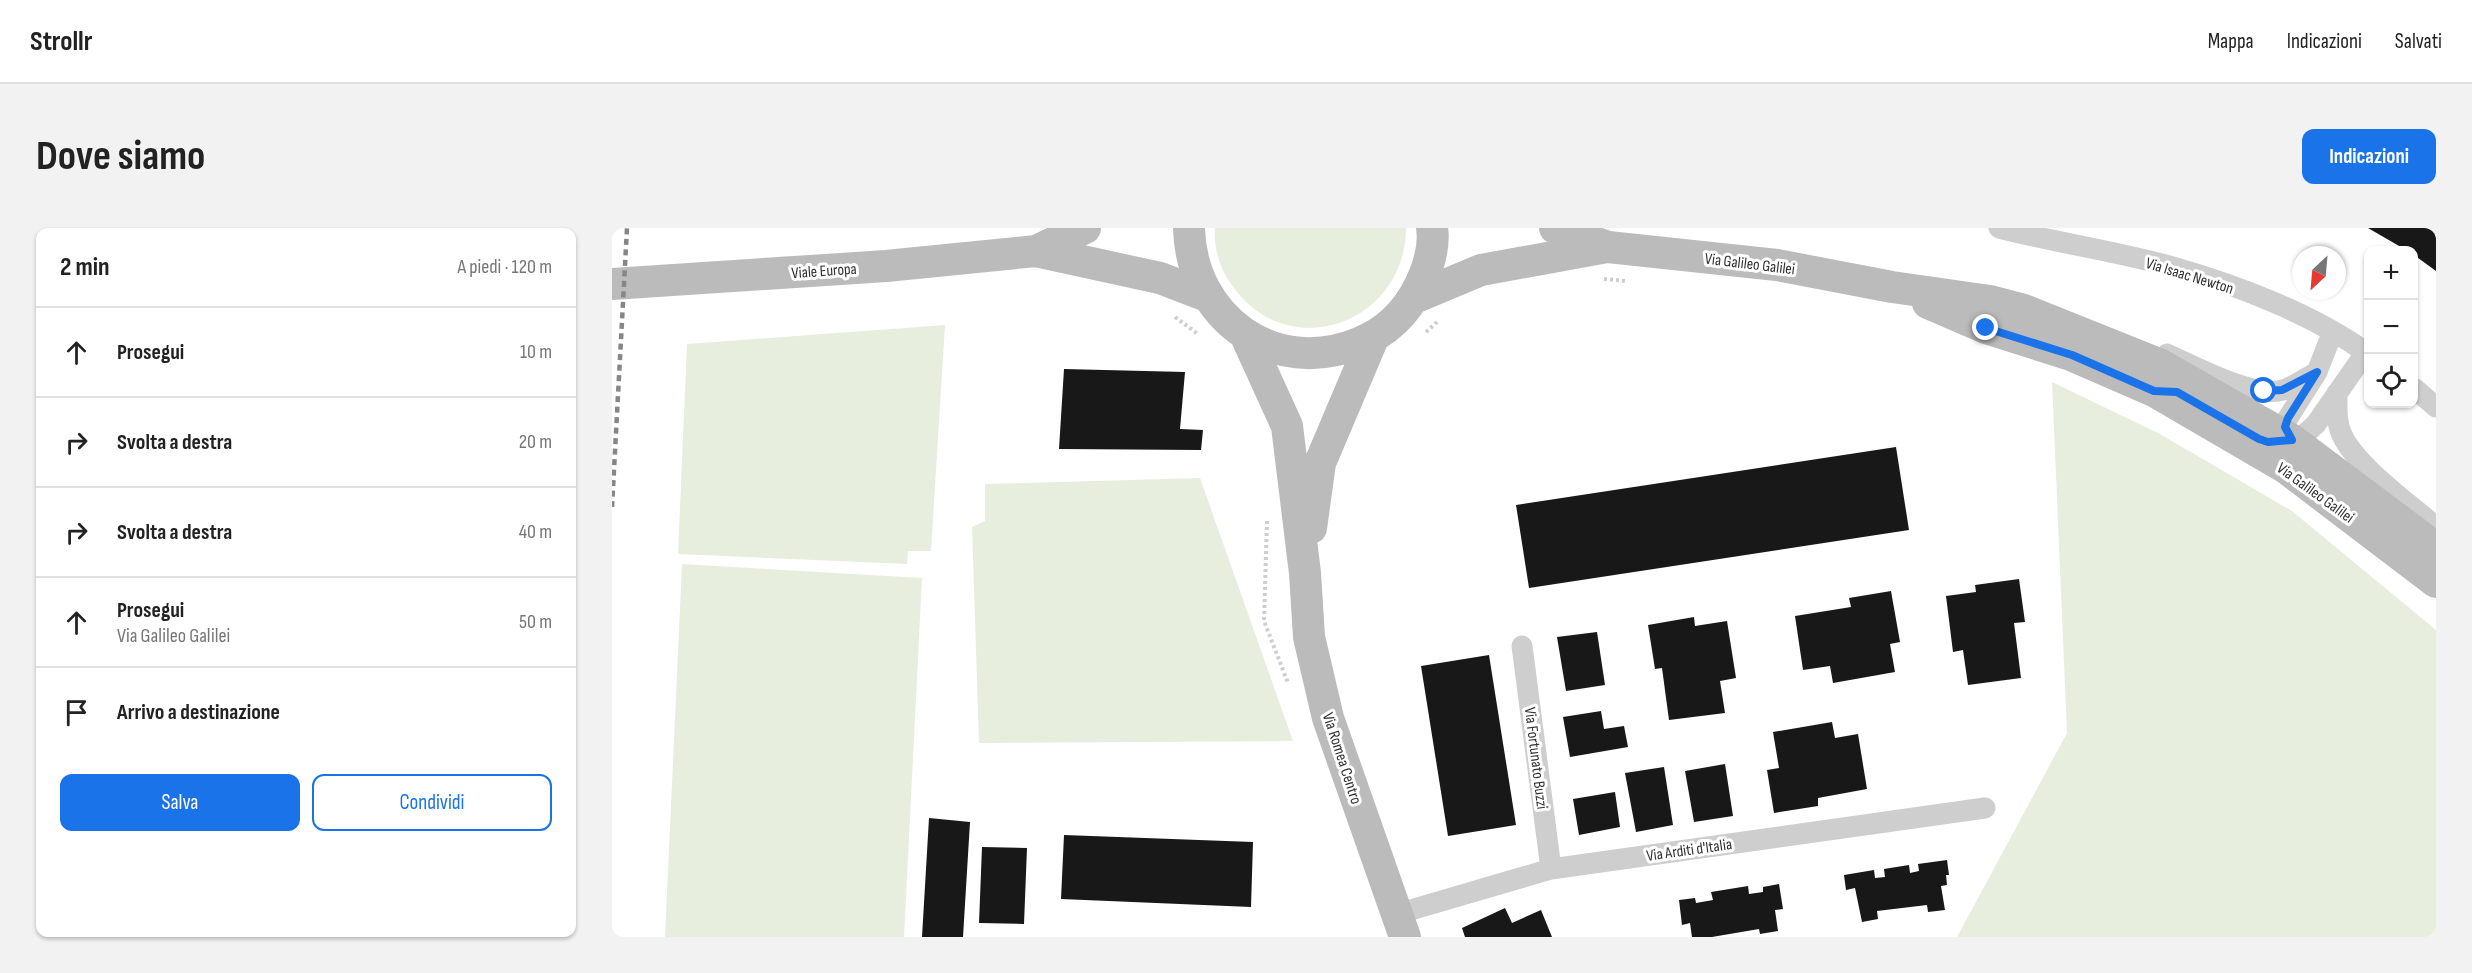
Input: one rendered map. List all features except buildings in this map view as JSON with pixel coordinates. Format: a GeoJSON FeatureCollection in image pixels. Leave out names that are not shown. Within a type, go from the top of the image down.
{"type":"FeatureCollection","features":[{"type":"Feature","properties":{"kind":"main road","name":"Viale Europa"},"geometry":{"type":"LineString","coordinates":[[1036,252],[1085,228]]}},
{"type":"Feature","properties":{"kind":"main road"},"geometry":{"type":"LineString","coordinates":[[1189,228],[1189,246],[1195,272],[1207,296],[1224,318],[1246,336],[1276,349],[1309,354],[1342,350],[1373,338],[1389,327],[1414,298],[1428,268],[1432,228]]}},
{"type":"Feature","properties":{"kind":"main road","name":"Via Galileo Galilei"},"geometry":{"type":"LineString","coordinates":[[1555,228],[1608,247],[1777,265],[1990,301],[2024,310],[2159,364],[2292,440],[2436,548]]}},
{"type":"Feature","properties":{"kind":"main road","name":"Via Galileo Galilei"},"geometry":{"type":"LineString","coordinates":[[1414,298],[1481,270],[1608,247]]}},
{"type":"Feature","properties":{"kind":"main road","name":"Viale Europa"},"geometry":{"type":"LineString","coordinates":[[612,284],[886,266],[1036,252],[1160,278],[1207,296]]}},
{"type":"Feature","properties":{"kind":"main road","name":"Via Galileo Galilei"},"geometry":{"type":"LineString","coordinates":[[1892,286],[1986,328],[2072,355],[2154,391],[2286,468],[2436,582]]}},
{"type":"Feature","properties":{"kind":"main road","name":"Via Romea Centro"},"geometry":{"type":"LineString","coordinates":[[1246,336],[1287,426],[1305,573],[1309,637],[1328,718],[1401,926]]}},
{"type":"Feature","properties":{"kind":"main road","name":"Via Romea Centro"},"geometry":{"type":"LineString","coordinates":[[1305,573],[1320,463],[1373,338]]}},
{"type":"Feature","properties":{"kind":"street","name":"Via Isaac Newton"},"geometry":{"type":"LineString","coordinates":[[2000,228],[2173,267],[2254,294],[2333,331],[2364,351]]}},
{"type":"Feature","properties":{"kind":"street"},"geometry":{"type":"LineString","coordinates":[[2024,310],[2054,313],[2093,322],[2233,383],[2264,391],[2282,390],[2317,372]]}},
{"type":"Feature","properties":{"kind":"street"},"geometry":{"type":"LineString","coordinates":[[2333,331],[2317,372],[2288,418],[2285,427],[2292,440],[2297,458],[2318,479],[2382,526],[2393,539],[2396,551]]}},
{"type":"Feature","properties":{"kind":"street"},"geometry":{"type":"LineString","coordinates":[[2154,391],[2177,392],[2259,439],[2268,442],[2292,440],[2303,436],[2316,424],[2366,354]]}},
{"type":"Feature","properties":{"kind":"street"},"geometry":{"type":"LineString","coordinates":[[2418,391],[2436,407]]}},
{"type":"Feature","properties":{"kind":"street"},"geometry":{"type":"LineString","coordinates":[[2337,393],[2337,420],[2343,436],[2354,453],[2436,527]]}},
{"type":"Feature","properties":{"kind":"street","name":"Via Fortunato Buzzi"},"geometry":{"type":"LineString","coordinates":[[1522,646],[1551,868]]}},
{"type":"Feature","properties":{"kind":"street","name":"Via Arditi d'Italia"},"geometry":{"type":"LineString","coordinates":[[1401,926],[1551,868],[1985,808]]}},
{"type":"Feature","properties":{"kind":"path"},"geometry":{"type":"LineString","coordinates":[[1593,280],[1627,281]]}},
{"type":"Feature","properties":{"kind":"path"},"geometry":{"type":"LineString","coordinates":[[1172,315],[1200,335]]}},
{"type":"Feature","properties":{"kind":"path"},"geometry":{"type":"LineString","coordinates":[[1425,334],[1440,320]]}},
{"type":"Feature","properties":{"kind":"path"},"geometry":{"type":"LineString","coordinates":[[1264,621],[1267,518]]}},
{"type":"Feature","properties":{"kind":"green space"},"geometry":{"type":"Polygon","coordinates":[[[1215,228],[1406,228],[1401,260],[1388,287],[1368,308],[1343,322],[1316,328],[1288,325],[1261,314],[1237,292],[1220,262],[1215,245],[1215,228]]]}},
{"type":"Feature","properties":{"kind":"green space"},"geometry":{"type":"Polygon","coordinates":[[[945,325],[931,551],[908,551],[907,564],[678,554],[687,344],[945,325]]]}},
{"type":"Feature","properties":{"kind":"green space"},"geometry":{"type":"Polygon","coordinates":[[[2052,382],[2160,434],[2292,511],[2436,630],[2436,937],[1957,937],[2067,733],[2052,382]]]}},
{"type":"Feature","properties":{"kind":"green space"},"geometry":{"type":"Polygon","coordinates":[[[1200,478],[1293,741],[979,743],[972,527],[985,521],[985,484],[1200,478]]]}},
{"type":"Feature","properties":{"kind":"green space"},"geometry":{"type":"Polygon","coordinates":[[[682,564],[922,578],[904,937],[665,937],[682,564]]]}},
{"type":"Feature","properties":{"kind":"railway"},"geometry":{"type":"LineString","coordinates":[[612,507],[627,228]]}},
{"type":"Feature","properties":{"kind":"route"},"geometry":{"type":"LineString","coordinates":[[1986,328],[2072,355],[2154,391],[2177,392],[2259,439],[2268,442],[2292,440],[2285,427],[2288,418],[2317,372],[2282,390],[2264,391]]}}]}
